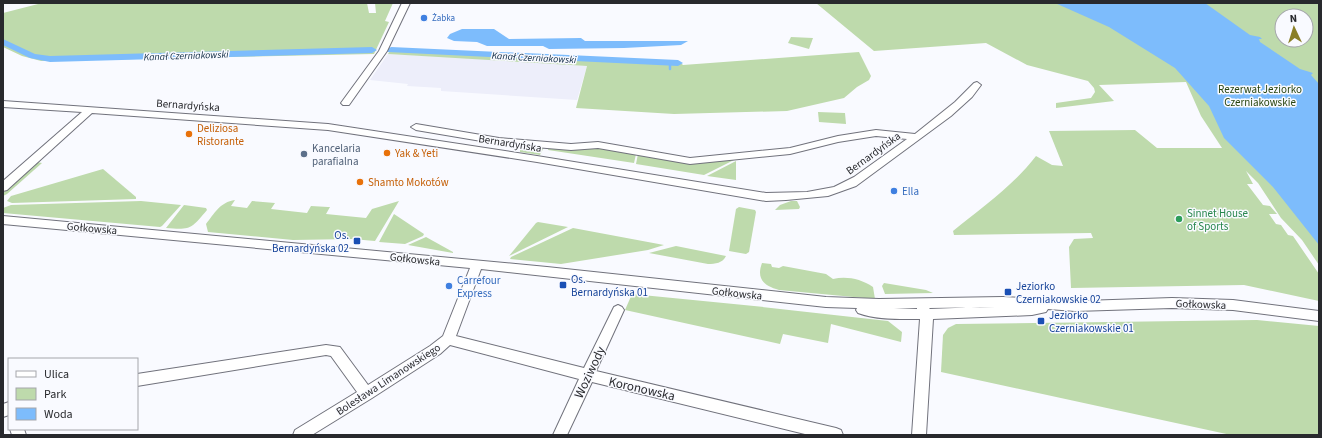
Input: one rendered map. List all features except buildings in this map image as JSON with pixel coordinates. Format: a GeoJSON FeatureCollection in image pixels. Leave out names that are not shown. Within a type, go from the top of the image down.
{"type":"FeatureCollection","features":[{"type":"Feature","properties":{"kind":"street"},"geometry":{"type":"LineString","coordinates":[[346,103],[383,50],[406,3]]}},
{"type":"Feature","properties":{"kind":"street","name":"Bernardyńska"},"geometry":{"type":"LineString","coordinates":[[3,104],[328,127],[537,159],[766,197],[810,195],[848,186],[917,137],[961,101],[977,85]]}},
{"type":"Feature","properties":{"kind":"street"},"geometry":{"type":"LineString","coordinates":[[3,187],[90,110]]}},
{"type":"Feature","properties":{"kind":"street"},"geometry":{"type":"LineString","coordinates":[[416,127],[499,141],[571,147],[598,145],[690,161],[790,151],[872,133],[917,137]]}},
{"type":"Feature","properties":{"kind":"street","name":"Gołkowska"},"geometry":{"type":"LineString","coordinates":[[3,220],[477,265],[826,302],[879,313],[924,309],[1014,312],[1081,306],[1172,303],[1233,305],[1319,316]]}},
{"type":"Feature","properties":{"kind":"street","name":"Bolesława Limanowskiego"},"geometry":{"type":"LineString","coordinates":[[300,435],[435,350],[448,339],[477,265]]}},
{"type":"Feature","properties":{"kind":"street"},"geometry":{"type":"LineString","coordinates":[[919,435],[927,320],[924,309]]}},
{"type":"Feature","properties":{"kind":"street","name":"Woziwody"},"geometry":{"type":"LineString","coordinates":[[560,435],[618,310]]}},
{"type":"Feature","properties":{"kind":"street","name":"Koronowska"},"geometry":{"type":"LineString","coordinates":[[448,339],[588,375],[836,435]]}},
{"type":"Feature","properties":{"kind":"street"},"geometry":{"type":"LineString","coordinates":[[138,380],[326,350],[335,351],[367,394]]}},
{"type":"Feature","properties":{"kind":"shaded area"},"geometry":{"type":"Polygon","coordinates":[[[388,54],[587,66],[577,100],[441,91],[441,88],[407,86],[408,84],[370,80],[388,54]]]}},
{"type":"Feature","properties":{"kind":"green space"},"geometry":{"type":"Polygon","coordinates":[[[42,3],[367,3],[369,13],[376,13],[375,3],[393,3],[385,21],[389,22],[374,54],[41,61],[22,56],[3,47],[3,13],[42,3]]]}},
{"type":"Feature","properties":{"kind":"green space"},"geometry":{"type":"Polygon","coordinates":[[[816,3],[1319,3],[1319,265],[1302,240],[1281,218],[1258,183],[1246,171],[1253,184],[1247,184],[1263,205],[1270,206],[1277,214],[1269,214],[1276,224],[1281,225],[1288,235],[1293,236],[1319,274],[1319,301],[1244,285],[1071,288],[1069,247],[1074,239],[1093,238],[1091,233],[954,235],[953,231],[1018,177],[1036,156],[1052,165],[1063,166],[1049,131],[1135,130],[1157,148],[1222,148],[1201,116],[1186,82],[1099,85],[1114,101],[1056,108],[1056,103],[1091,98],[1095,92],[1094,88],[1088,81],[1027,65],[986,43],[874,51],[816,3]]]}},
{"type":"Feature","properties":{"kind":"green space"},"geometry":{"type":"Polygon","coordinates":[[[791,37],[813,38],[809,49],[788,43],[791,37]]]}},
{"type":"Feature","properties":{"kind":"green space"},"geometry":{"type":"Polygon","coordinates":[[[391,48],[680,62],[683,65],[859,52],[871,76],[869,80],[857,87],[844,98],[787,111],[674,114],[576,108],[587,66],[388,54],[391,48]]]}},
{"type":"Feature","properties":{"kind":"green space"},"geometry":{"type":"Polygon","coordinates":[[[818,112],[845,113],[846,124],[819,122],[818,112]]]}},
{"type":"Feature","properties":{"kind":"green space"},"geometry":{"type":"Polygon","coordinates":[[[525,145],[544,147],[540,155],[520,152],[520,148],[525,145]]]}},
{"type":"Feature","properties":{"kind":"green space"},"geometry":{"type":"Polygon","coordinates":[[[587,146],[636,154],[634,163],[548,150],[549,147],[587,146]]]}},
{"type":"Feature","properties":{"kind":"green space"},"geometry":{"type":"Polygon","coordinates":[[[638,154],[674,161],[736,159],[704,175],[636,164],[638,154]]]}},
{"type":"Feature","properties":{"kind":"green space"},"geometry":{"type":"Polygon","coordinates":[[[736,161],[736,180],[707,176],[736,161]]]}},
{"type":"Feature","properties":{"kind":"green space"},"geometry":{"type":"Polygon","coordinates":[[[37,162],[42,163],[3,196],[3,193],[37,162]]]}},
{"type":"Feature","properties":{"kind":"green space"},"geometry":{"type":"Polygon","coordinates":[[[103,169],[136,197],[136,199],[12,203],[7,201],[11,196],[103,169]]]}},
{"type":"Feature","properties":{"kind":"green space"},"geometry":{"type":"Polygon","coordinates":[[[235,200],[231,206],[247,208],[252,201],[275,203],[271,209],[307,213],[311,206],[330,207],[326,214],[366,218],[372,209],[399,201],[375,241],[352,239],[293,240],[208,232],[206,224],[215,213],[225,203],[235,200]]]}},
{"type":"Feature","properties":{"kind":"green space"},"geometry":{"type":"Polygon","coordinates":[[[141,201],[181,205],[160,227],[3,213],[3,208],[11,205],[141,201]]]}},
{"type":"Feature","properties":{"kind":"green space"},"geometry":{"type":"Polygon","coordinates":[[[791,201],[797,201],[800,207],[799,209],[775,210],[780,205],[791,201]]]}},
{"type":"Feature","properties":{"kind":"green space"},"geometry":{"type":"Polygon","coordinates":[[[184,205],[206,208],[207,210],[194,225],[190,227],[181,229],[166,228],[184,205]]]}},
{"type":"Feature","properties":{"kind":"green space"},"geometry":{"type":"Polygon","coordinates":[[[739,207],[755,210],[756,212],[749,252],[746,254],[729,251],[736,209],[739,207]]]}},
{"type":"Feature","properties":{"kind":"green space"},"geometry":{"type":"Polygon","coordinates":[[[394,214],[424,234],[423,236],[405,244],[379,242],[394,214]]]}},
{"type":"Feature","properties":{"kind":"green space"},"geometry":{"type":"Polygon","coordinates":[[[538,222],[568,227],[509,256],[536,223],[538,222]]]}},
{"type":"Feature","properties":{"kind":"green space"},"geometry":{"type":"Polygon","coordinates":[[[573,228],[664,245],[648,250],[561,264],[510,259],[511,257],[573,228]]]}},
{"type":"Feature","properties":{"kind":"green space"},"geometry":{"type":"Polygon","coordinates":[[[426,237],[453,252],[453,253],[408,245],[426,237]]]}},
{"type":"Feature","properties":{"kind":"green space"},"geometry":{"type":"Polygon","coordinates":[[[676,246],[726,256],[721,262],[708,264],[649,253],[676,246]]]}},
{"type":"Feature","properties":{"kind":"green space"},"geometry":{"type":"Polygon","coordinates":[[[762,263],[771,264],[772,267],[779,268],[783,266],[826,274],[833,279],[849,278],[859,280],[873,287],[875,299],[779,290],[765,284],[761,278],[760,269],[762,263]]]}},
{"type":"Feature","properties":{"kind":"green space"},"geometry":{"type":"Polygon","coordinates":[[[884,283],[926,290],[933,293],[885,294],[882,286],[884,283]]]}},
{"type":"Feature","properties":{"kind":"green space"},"geometry":{"type":"Polygon","coordinates":[[[632,294],[888,321],[902,332],[901,342],[831,324],[828,343],[783,334],[780,344],[625,310],[632,294]]]}},
{"type":"Feature","properties":{"kind":"green space"},"geometry":{"type":"Polygon","coordinates":[[[1257,320],[1319,326],[1319,435],[1231,435],[941,372],[943,335],[948,328],[956,324],[1257,320]]]}},
{"type":"Feature","properties":{"kind":"water","name":"Rezerwat Jeziorko Czerniakowskie"},"geometry":{"type":"Polygon","coordinates":[[[1055,3],[1205,3],[1250,35],[1260,37],[1262,39],[1259,39],[1260,42],[1300,69],[1313,73],[1311,75],[1319,84],[1319,245],[1273,187],[1224,138],[1209,106],[1175,68],[1109,27],[1055,3]]]}},
{"type":"Feature","properties":{"kind":"water"},"geometry":{"type":"Polygon","coordinates":[[[462,29],[494,29],[509,39],[581,38],[585,41],[688,41],[681,45],[624,48],[549,49],[543,46],[487,46],[477,42],[454,41],[447,38],[450,34],[462,29]]]}},
{"type":"Feature","properties":{"kind":"waterway","name":"Kanał Czerniakowski"},"geometry":{"type":"LineString","coordinates":[[3,42],[33,56],[50,59],[372,50]]}},
{"type":"Feature","properties":{"kind":"waterway","name":"Kanał Czerniakowski"},"geometry":{"type":"LineString","coordinates":[[391,50],[678,63]]}},
{"type":"Feature","properties":{"kind":"waterway","name":"Kanał Czerniakowski"},"geometry":{"type":"LineString","coordinates":[[670,64],[670,69]]}},
{"type":"Feature","properties":{"kind":"place","name":"Żabka"},"geometry":{"type":"Point","coordinates":[424,18]}},
{"type":"Feature","properties":{"kind":"place","name":"Deliziosa Ristorante"},"geometry":{"type":"Point","coordinates":[189,134]}},
{"type":"Feature","properties":{"kind":"place","name":"Yak & Yeti"},"geometry":{"type":"Point","coordinates":[387,153]}},
{"type":"Feature","properties":{"kind":"place","name":"Kancelaria parafialna"},"geometry":{"type":"Point","coordinates":[304,154]}},
{"type":"Feature","properties":{"kind":"place","name":"Shamto Mokotów"},"geometry":{"type":"Point","coordinates":[360,182]}},
{"type":"Feature","properties":{"kind":"place","name":"Ella"},"geometry":{"type":"Point","coordinates":[894,191]}},
{"type":"Feature","properties":{"kind":"place","name":"Sinnet House of Sports"},"geometry":{"type":"Point","coordinates":[1179,219]}},
{"type":"Feature","properties":{"kind":"place","name":"Os. Bernardyńska 02"},"geometry":{"type":"Point","coordinates":[357,241]}},
{"type":"Feature","properties":{"kind":"place","name":"Os. Bernardyńska 01"},"geometry":{"type":"Point","coordinates":[563,285]}},
{"type":"Feature","properties":{"kind":"place","name":"Carrefour Express"},"geometry":{"type":"Point","coordinates":[449,286]}},
{"type":"Feature","properties":{"kind":"place","name":"Jeziorko Czerniakowskie 02"},"geometry":{"type":"Point","coordinates":[1008,292]}},
{"type":"Feature","properties":{"kind":"place","name":"Jeziorko Czerniakowskie 01"},"geometry":{"type":"Point","coordinates":[1041,321]}}]}
